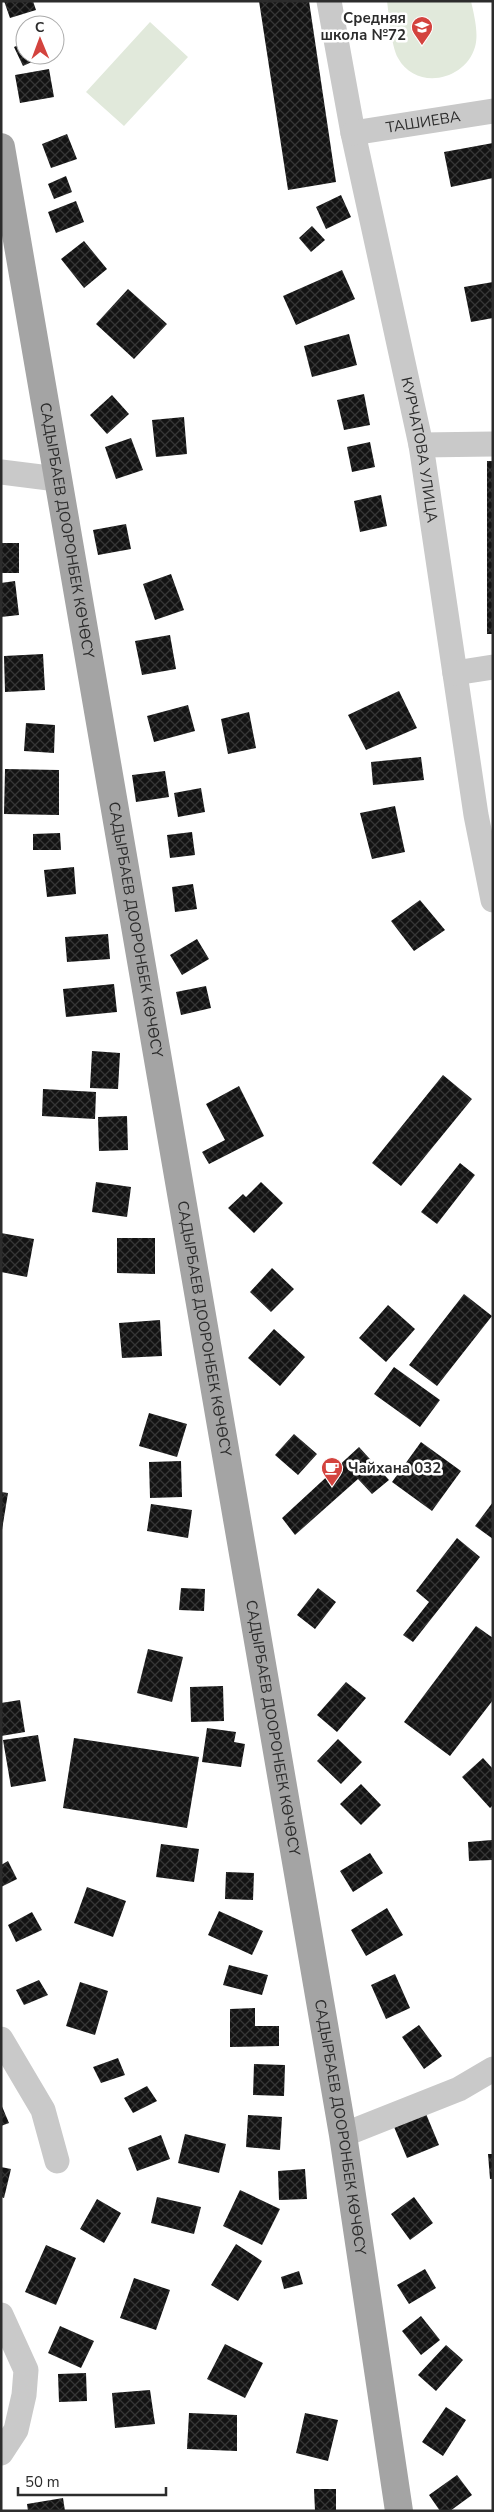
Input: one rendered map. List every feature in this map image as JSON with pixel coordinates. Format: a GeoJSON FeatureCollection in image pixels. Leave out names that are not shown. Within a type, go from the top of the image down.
{"type":"FeatureCollection","features":[{"type":"Feature","properties":{"kind":"main road","name":"САДЫРБАЕВ ДООРОНБЕК КӨЧӨСҮ"},"geometry":{"type":"LineString","coordinates":[[1,147],[57,479],[209,1343],[343,2134],[399,2511]]}},
{"type":"Feature","properties":{"kind":"street","name":"КУРЧАТОВА УЛИЦА"},"geometry":{"type":"LineString","coordinates":[[329,1],[353,133],[421,445],[455,673],[484,814],[493,900]]}},
{"type":"Feature","properties":{"kind":"street","name":"ТАШИЕВА"},"geometry":{"type":"LineString","coordinates":[[353,133],[493,111]]}},
{"type":"Feature","properties":{"kind":"street"},"geometry":{"type":"LineString","coordinates":[[421,445],[493,444]]}},
{"type":"Feature","properties":{"kind":"street"},"geometry":{"type":"LineString","coordinates":[[1,472],[57,479]]}},
{"type":"Feature","properties":{"kind":"street"},"geometry":{"type":"LineString","coordinates":[[455,673],[493,667]]}},
{"type":"Feature","properties":{"kind":"street"},"geometry":{"type":"LineString","coordinates":[[1,2038],[43,2110],[57,2161]]}},
{"type":"Feature","properties":{"kind":"street"},"geometry":{"type":"LineString","coordinates":[[343,2134],[459,2089],[493,2070]]}},
{"type":"Feature","properties":{"kind":"street"},"geometry":{"type":"LineString","coordinates":[[1,2315],[26,2370],[24,2395],[16,2430],[1,2452]]}},
{"type":"Feature","properties":{"kind":"shaded area"},"geometry":{"type":"Polygon","coordinates":[[[387,1],[471,1],[476,24],[476,36],[475,47],[470,59],[461,68],[440,78],[416,75],[406,68],[398,58],[394,46],[387,1]]]}},
{"type":"Feature","properties":{"kind":"shaded area"},"geometry":{"type":"Polygon","coordinates":[[[150,22],[188,57],[124,126],[86,92],[150,22]]]}},
{"type":"Feature","properties":{"kind":"building"},"geometry":{"type":"Polygon","coordinates":[[[4,1],[33,1],[36,10],[10,18],[4,1]]]}},
{"type":"Feature","properties":{"kind":"building"},"geometry":{"type":"Polygon","coordinates":[[[259,1],[309,1],[336,182],[288,190],[259,1]]]}},
{"type":"Feature","properties":{"kind":"building"},"geometry":{"type":"Polygon","coordinates":[[[49,69],[54,97],[20,103],[15,75],[49,69]]]}},
{"type":"Feature","properties":{"kind":"building"},"geometry":{"type":"Polygon","coordinates":[[[67,134],[77,159],[51,168],[42,144],[67,134]]]}},
{"type":"Feature","properties":{"kind":"building"},"geometry":{"type":"Polygon","coordinates":[[[493,143],[493,178],[451,187],[444,152],[493,143]]]}},
{"type":"Feature","properties":{"kind":"building"},"geometry":{"type":"Polygon","coordinates":[[[66,176],[72,192],[54,199],[48,184],[66,176]]]}},
{"type":"Feature","properties":{"kind":"building"},"geometry":{"type":"Polygon","coordinates":[[[341,195],[351,217],[326,229],[316,207],[341,195]]]}},
{"type":"Feature","properties":{"kind":"building"},"geometry":{"type":"Polygon","coordinates":[[[76,201],[84,222],[56,233],[48,212],[76,201]]]}},
{"type":"Feature","properties":{"kind":"building"},"geometry":{"type":"Polygon","coordinates":[[[312,226],[325,240],[311,252],[299,238],[312,226]]]}},
{"type":"Feature","properties":{"kind":"building"},"geometry":{"type":"Polygon","coordinates":[[[84,241],[107,269],[84,288],[61,259],[84,241]]]}},
{"type":"Feature","properties":{"kind":"building"},"geometry":{"type":"Polygon","coordinates":[[[342,270],[355,299],[296,325],[283,296],[342,270]]]}},
{"type":"Feature","properties":{"kind":"building"},"geometry":{"type":"Polygon","coordinates":[[[493,282],[493,318],[471,322],[464,287],[493,282]]]}},
{"type":"Feature","properties":{"kind":"building"},"geometry":{"type":"Polygon","coordinates":[[[128,289],[167,324],[134,359],[96,324],[128,289]]]}},
{"type":"Feature","properties":{"kind":"building"},"geometry":{"type":"Polygon","coordinates":[[[349,334],[357,365],[312,377],[304,346],[349,334]]]}},
{"type":"Feature","properties":{"kind":"building"},"geometry":{"type":"Polygon","coordinates":[[[364,394],[370,425],[344,430],[337,400],[364,394]]]}},
{"type":"Feature","properties":{"kind":"building"},"geometry":{"type":"Polygon","coordinates":[[[112,395],[129,414],[107,434],[90,415],[112,395]]]}},
{"type":"Feature","properties":{"kind":"building"},"geometry":{"type":"Polygon","coordinates":[[[184,417],[187,454],[156,457],[152,420],[184,417]]]}},
{"type":"Feature","properties":{"kind":"building"},"geometry":{"type":"Polygon","coordinates":[[[131,438],[143,470],[116,479],[105,447],[131,438]]]}},
{"type":"Feature","properties":{"kind":"building"},"geometry":{"type":"Polygon","coordinates":[[[370,442],[375,467],[352,472],[347,447],[370,442]]]}},
{"type":"Feature","properties":{"kind":"building"},"geometry":{"type":"Polygon","coordinates":[[[487,461],[493,461],[493,634],[487,634],[487,461]]]}},
{"type":"Feature","properties":{"kind":"building"},"geometry":{"type":"Polygon","coordinates":[[[381,495],[387,526],[360,532],[354,501],[381,495]]]}},
{"type":"Feature","properties":{"kind":"building"},"geometry":{"type":"Polygon","coordinates":[[[126,524],[131,549],[98,555],[93,530],[126,524]]]}},
{"type":"Feature","properties":{"kind":"building"},"geometry":{"type":"Polygon","coordinates":[[[1,543],[19,543],[19,573],[1,573],[1,543]]]}},
{"type":"Feature","properties":{"kind":"building"},"geometry":{"type":"Polygon","coordinates":[[[171,574],[184,610],[155,620],[143,584],[171,574]]]}},
{"type":"Feature","properties":{"kind":"building"},"geometry":{"type":"Polygon","coordinates":[[[15,581],[19,615],[1,617],[1,583],[15,581]]]}},
{"type":"Feature","properties":{"kind":"building"},"geometry":{"type":"Polygon","coordinates":[[[170,635],[176,669],[142,675],[135,641],[170,635]]]}},
{"type":"Feature","properties":{"kind":"building"},"geometry":{"type":"Polygon","coordinates":[[[43,654],[45,690],[5,692],[4,656],[43,654]]]}},
{"type":"Feature","properties":{"kind":"building"},"geometry":{"type":"Polygon","coordinates":[[[399,691],[417,728],[366,750],[348,715],[399,691]]]}},
{"type":"Feature","properties":{"kind":"building"},"geometry":{"type":"Polygon","coordinates":[[[188,705],[195,731],[154,742],[147,716],[188,705]]]}},
{"type":"Feature","properties":{"kind":"building"},"geometry":{"type":"Polygon","coordinates":[[[249,712],[256,748],[228,754],[221,719],[249,712]]]}},
{"type":"Feature","properties":{"kind":"building"},"geometry":{"type":"Polygon","coordinates":[[[26,723],[55,725],[54,753],[24,751],[26,723]]]}},
{"type":"Feature","properties":{"kind":"building"},"geometry":{"type":"Polygon","coordinates":[[[421,757],[424,780],[373,785],[371,762],[421,757]]]}},
{"type":"Feature","properties":{"kind":"building"},"geometry":{"type":"Polygon","coordinates":[[[5,769],[59,770],[59,815],[4,814],[5,769]]]}},
{"type":"Feature","properties":{"kind":"building"},"geometry":{"type":"Polygon","coordinates":[[[165,771],[169,797],[136,802],[132,775],[165,771]]]}},
{"type":"Feature","properties":{"kind":"building"},"geometry":{"type":"Polygon","coordinates":[[[201,788],[205,812],[178,817],[174,793],[201,788]]]}},
{"type":"Feature","properties":{"kind":"building"},"geometry":{"type":"Polygon","coordinates":[[[395,806],[405,852],[372,859],[360,813],[395,806]]]}},
{"type":"Feature","properties":{"kind":"building"},"geometry":{"type":"Polygon","coordinates":[[[192,832],[195,855],[170,858],[167,835],[192,832]]]}},
{"type":"Feature","properties":{"kind":"building"},"geometry":{"type":"Polygon","coordinates":[[[60,833],[61,850],[33,850],[33,834],[60,833]]]}},
{"type":"Feature","properties":{"kind":"building"},"geometry":{"type":"Polygon","coordinates":[[[74,867],[76,894],[47,897],[44,870],[74,867]]]}},
{"type":"Feature","properties":{"kind":"building"},"geometry":{"type":"Polygon","coordinates":[[[193,884],[197,909],[175,912],[172,887],[193,884]]]}},
{"type":"Feature","properties":{"kind":"building"},"geometry":{"type":"Polygon","coordinates":[[[420,900],[445,930],[414,951],[391,921],[420,900]]]}},
{"type":"Feature","properties":{"kind":"building"},"geometry":{"type":"Polygon","coordinates":[[[108,934],[110,959],[67,962],[65,937],[108,934]]]}},
{"type":"Feature","properties":{"kind":"building"},"geometry":{"type":"Polygon","coordinates":[[[197,939],[209,959],[182,975],[170,955],[197,939]]]}},
{"type":"Feature","properties":{"kind":"building"},"geometry":{"type":"Polygon","coordinates":[[[114,984],[117,1012],[66,1017],[63,989],[114,984]]]}},
{"type":"Feature","properties":{"kind":"building"},"geometry":{"type":"Polygon","coordinates":[[[206,986],[211,1008],[181,1015],[176,992],[206,986]]]}},
{"type":"Feature","properties":{"kind":"building"},"geometry":{"type":"Polygon","coordinates":[[[92,1051],[120,1053],[118,1089],[90,1088],[92,1051]]]}},
{"type":"Feature","properties":{"kind":"building"},"geometry":{"type":"Polygon","coordinates":[[[443,1075],[472,1099],[401,1186],[372,1163],[443,1075]]]}},
{"type":"Feature","properties":{"kind":"building"},"geometry":{"type":"Polygon","coordinates":[[[239,1086],[264,1136],[209,1164],[202,1152],[225,1140],[206,1104],[239,1086]]]}},
{"type":"Feature","properties":{"kind":"building"},"geometry":{"type":"Polygon","coordinates":[[[43,1089],[96,1092],[95,1119],[42,1116],[43,1089]]]}},
{"type":"Feature","properties":{"kind":"building"},"geometry":{"type":"Polygon","coordinates":[[[127,1116],[128,1150],[99,1151],[98,1117],[127,1116]]]}},
{"type":"Feature","properties":{"kind":"building"},"geometry":{"type":"Polygon","coordinates":[[[460,1163],[475,1175],[437,1224],[421,1212],[460,1163]]]}},
{"type":"Feature","properties":{"kind":"building"},"geometry":{"type":"Polygon","coordinates":[[[96,1182],[131,1187],[127,1217],[92,1212],[96,1182]]]}},
{"type":"Feature","properties":{"kind":"building"},"geometry":{"type":"Polygon","coordinates":[[[261,1182],[283,1203],[254,1233],[228,1208],[243,1194],[246,1197],[261,1182]]]}},
{"type":"Feature","properties":{"kind":"building"},"geometry":{"type":"Polygon","coordinates":[[[1,1233],[34,1239],[27,1277],[1,1272],[1,1233]]]}},
{"type":"Feature","properties":{"kind":"building"},"geometry":{"type":"Polygon","coordinates":[[[117,1238],[155,1238],[155,1274],[117,1273],[117,1238]]]}},
{"type":"Feature","properties":{"kind":"building"},"geometry":{"type":"Polygon","coordinates":[[[272,1268],[294,1289],[271,1312],[250,1292],[272,1268]]]}},
{"type":"Feature","properties":{"kind":"building"},"geometry":{"type":"Polygon","coordinates":[[[464,1294],[492,1316],[437,1386],[409,1365],[464,1294]]]}},
{"type":"Feature","properties":{"kind":"building"},"geometry":{"type":"Polygon","coordinates":[[[388,1305],[415,1329],[386,1362],[359,1338],[388,1305]]]}},
{"type":"Feature","properties":{"kind":"building"},"geometry":{"type":"Polygon","coordinates":[[[160,1320],[162,1356],[122,1358],[119,1323],[160,1320]]]}},
{"type":"Feature","properties":{"kind":"building"},"geometry":{"type":"Polygon","coordinates":[[[274,1329],[305,1357],[280,1386],[248,1358],[274,1329]]]}},
{"type":"Feature","properties":{"kind":"building"},"geometry":{"type":"Polygon","coordinates":[[[394,1367],[440,1400],[420,1427],[374,1394],[394,1367]]]}},
{"type":"Feature","properties":{"kind":"building"},"geometry":{"type":"Polygon","coordinates":[[[149,1413],[187,1424],[177,1457],[139,1446],[149,1413]]]}},
{"type":"Feature","properties":{"kind":"building"},"geometry":{"type":"Polygon","coordinates":[[[294,1434],[317,1454],[298,1475],[275,1455],[294,1434]]]}},
{"type":"Feature","properties":{"kind":"building"},"geometry":{"type":"Polygon","coordinates":[[[421,1442],[461,1471],[432,1511],[392,1482],[421,1442]]]}},
{"type":"Feature","properties":{"kind":"building","name":"Чайхана 032"},"geometry":{"type":"Polygon","coordinates":[[[359,1447],[389,1480],[372,1494],[358,1479],[295,1535],[282,1518],[359,1447]]]}},
{"type":"Feature","properties":{"kind":"building"},"geometry":{"type":"Polygon","coordinates":[[[181,1461],[182,1497],[150,1498],[149,1462],[181,1461]]]}},
{"type":"Feature","properties":{"kind":"building"},"geometry":{"type":"Polygon","coordinates":[[[1,1492],[8,1493],[2,1530],[1,1530],[1,1492]]]}},
{"type":"Feature","properties":{"kind":"building"},"geometry":{"type":"Polygon","coordinates":[[[493,1502],[493,1539],[475,1526],[493,1502]]]}},
{"type":"Feature","properties":{"kind":"building"},"geometry":{"type":"Polygon","coordinates":[[[151,1504],[192,1510],[188,1538],[147,1531],[151,1504]]]}},
{"type":"Feature","properties":{"kind":"building"},"geometry":{"type":"Polygon","coordinates":[[[457,1538],[480,1557],[413,1642],[403,1635],[429,1602],[416,1591],[457,1538]]]}},
{"type":"Feature","properties":{"kind":"building"},"geometry":{"type":"Polygon","coordinates":[[[181,1588],[205,1589],[204,1611],[179,1610],[181,1588]]]}},
{"type":"Feature","properties":{"kind":"building"},"geometry":{"type":"Polygon","coordinates":[[[318,1588],[336,1602],[315,1629],[297,1615],[318,1588]]]}},
{"type":"Feature","properties":{"kind":"building"},"geometry":{"type":"Polygon","coordinates":[[[476,1626],[493,1638],[493,1700],[450,1756],[404,1722],[476,1626]]]}},
{"type":"Feature","properties":{"kind":"building"},"geometry":{"type":"Polygon","coordinates":[[[148,1649],[183,1657],[172,1702],[137,1693],[148,1649]]]}},
{"type":"Feature","properties":{"kind":"building"},"geometry":{"type":"Polygon","coordinates":[[[346,1682],[366,1698],[337,1732],[317,1715],[346,1682]]]}},
{"type":"Feature","properties":{"kind":"building"},"geometry":{"type":"Polygon","coordinates":[[[223,1686],[224,1721],[191,1722],[190,1687],[223,1686]]]}},
{"type":"Feature","properties":{"kind":"building"},"geometry":{"type":"Polygon","coordinates":[[[20,1700],[25,1732],[1,1736],[1,1703],[20,1700]]]}},
{"type":"Feature","properties":{"kind":"building"},"geometry":{"type":"Polygon","coordinates":[[[207,1728],[236,1732],[234,1742],[245,1744],[241,1767],[202,1762],[207,1728]]]}},
{"type":"Feature","properties":{"kind":"building"},"geometry":{"type":"Polygon","coordinates":[[[38,1735],[46,1781],[11,1787],[3,1740],[38,1735]]]}},
{"type":"Feature","properties":{"kind":"building"},"geometry":{"type":"Polygon","coordinates":[[[74,1738],[199,1757],[187,1828],[63,1808],[74,1738]]]}},
{"type":"Feature","properties":{"kind":"building"},"geometry":{"type":"Polygon","coordinates":[[[338,1739],[362,1762],[341,1784],[317,1761],[338,1739]]]}},
{"type":"Feature","properties":{"kind":"building"},"geometry":{"type":"Polygon","coordinates":[[[483,1758],[493,1769],[493,1805],[490,1808],[462,1777],[483,1758]]]}},
{"type":"Feature","properties":{"kind":"building"},"geometry":{"type":"Polygon","coordinates":[[[361,1784],[381,1805],[361,1825],[340,1804],[361,1784]]]}},
{"type":"Feature","properties":{"kind":"building"},"geometry":{"type":"Polygon","coordinates":[[[492,1840],[492,1860],[469,1861],[468,1842],[492,1840]]]}},
{"type":"Feature","properties":{"kind":"building"},"geometry":{"type":"Polygon","coordinates":[[[161,1844],[199,1849],[194,1882],[156,1877],[161,1844]]]}},
{"type":"Feature","properties":{"kind":"building"},"geometry":{"type":"Polygon","coordinates":[[[370,1853],[383,1873],[353,1892],[340,1871],[370,1853]]]}},
{"type":"Feature","properties":{"kind":"building"},"geometry":{"type":"Polygon","coordinates":[[[8,1861],[17,1879],[1,1887],[1,1865],[8,1861]]]}},
{"type":"Feature","properties":{"kind":"building"},"geometry":{"type":"Polygon","coordinates":[[[226,1872],[254,1873],[253,1900],[225,1899],[226,1872]]]}},
{"type":"Feature","properties":{"kind":"building"},"geometry":{"type":"Polygon","coordinates":[[[87,1887],[126,1901],[113,1937],[74,1923],[87,1887]]]}},
{"type":"Feature","properties":{"kind":"building"},"geometry":{"type":"Polygon","coordinates":[[[387,1908],[403,1935],[366,1956],[351,1930],[387,1908]]]}},
{"type":"Feature","properties":{"kind":"building"},"geometry":{"type":"Polygon","coordinates":[[[219,1911],[263,1931],[252,1955],[208,1935],[219,1911]]]}},
{"type":"Feature","properties":{"kind":"building"},"geometry":{"type":"Polygon","coordinates":[[[32,1912],[42,1930],[16,1942],[8,1925],[32,1912]]]}},
{"type":"Feature","properties":{"kind":"building"},"geometry":{"type":"Polygon","coordinates":[[[229,1965],[268,1975],[262,1995],[223,1985],[229,1965]]]}},
{"type":"Feature","properties":{"kind":"building"},"geometry":{"type":"Polygon","coordinates":[[[395,1974],[410,2008],[386,2019],[371,1985],[395,1974]]]}},
{"type":"Feature","properties":{"kind":"building"},"geometry":{"type":"Polygon","coordinates":[[[39,1980],[48,1995],[24,2005],[16,1990],[39,1980]]]}},
{"type":"Feature","properties":{"kind":"building"},"geometry":{"type":"Polygon","coordinates":[[[80,1982],[108,1991],[95,2035],[66,2026],[80,1982]]]}},
{"type":"Feature","properties":{"kind":"building"},"geometry":{"type":"Polygon","coordinates":[[[255,2008],[255,2026],[279,2026],[279,2046],[230,2047],[230,2009],[255,2008]]]}},
{"type":"Feature","properties":{"kind":"building"},"geometry":{"type":"Polygon","coordinates":[[[419,2025],[442,2056],[424,2069],[402,2037],[419,2025]]]}},
{"type":"Feature","properties":{"kind":"building"},"geometry":{"type":"Polygon","coordinates":[[[118,2058],[125,2075],[101,2083],[93,2067],[118,2058]]]}},
{"type":"Feature","properties":{"kind":"building"},"geometry":{"type":"Polygon","coordinates":[[[254,2064],[285,2065],[284,2096],[253,2095],[254,2064]]]}},
{"type":"Feature","properties":{"kind":"building"},"geometry":{"type":"Polygon","coordinates":[[[147,2086],[157,2101],[133,2113],[124,2098],[147,2086]]]}},
{"type":"Feature","properties":{"kind":"building"},"geometry":{"type":"Polygon","coordinates":[[[1,2104],[9,2123],[1,2126],[1,2104]]]}},
{"type":"Feature","properties":{"kind":"building"},"geometry":{"type":"Polygon","coordinates":[[[424,2109],[439,2145],[407,2158],[392,2122],[424,2109]]]}},
{"type":"Feature","properties":{"kind":"building"},"geometry":{"type":"Polygon","coordinates":[[[248,2115],[282,2117],[280,2150],[246,2147],[248,2115]]]}},
{"type":"Feature","properties":{"kind":"building"},"geometry":{"type":"Polygon","coordinates":[[[185,2134],[226,2144],[219,2173],[178,2163],[185,2134]]]}},
{"type":"Feature","properties":{"kind":"building"},"geometry":{"type":"Polygon","coordinates":[[[161,2135],[170,2159],[137,2171],[128,2148],[161,2135]]]}},
{"type":"Feature","properties":{"kind":"building"},"geometry":{"type":"Polygon","coordinates":[[[488,2154],[493,2154],[493,2179],[490,2179],[488,2154]]]}},
{"type":"Feature","properties":{"kind":"building"},"geometry":{"type":"Polygon","coordinates":[[[1,2167],[11,2169],[4,2198],[1,2197],[1,2167]]]}},
{"type":"Feature","properties":{"kind":"building"},"geometry":{"type":"Polygon","coordinates":[[[305,2169],[307,2199],[279,2200],[278,2171],[305,2169]]]}},
{"type":"Feature","properties":{"kind":"building"},"geometry":{"type":"Polygon","coordinates":[[[240,2190],[280,2209],[262,2245],[223,2226],[240,2190]]]}},
{"type":"Feature","properties":{"kind":"building"},"geometry":{"type":"Polygon","coordinates":[[[157,2197],[201,2207],[194,2234],[151,2223],[157,2197]]]}},
{"type":"Feature","properties":{"kind":"building"},"geometry":{"type":"Polygon","coordinates":[[[414,2197],[433,2223],[410,2240],[391,2214],[414,2197]]]}},
{"type":"Feature","properties":{"kind":"building"},"geometry":{"type":"Polygon","coordinates":[[[97,2199],[121,2213],[104,2243],[80,2229],[97,2199]]]}},
{"type":"Feature","properties":{"kind":"building"},"geometry":{"type":"Polygon","coordinates":[[[236,2244],[262,2261],[238,2301],[211,2285],[236,2244]]]}},
{"type":"Feature","properties":{"kind":"building"},"geometry":{"type":"Polygon","coordinates":[[[46,2245],[76,2258],[56,2305],[25,2292],[46,2245]]]}},
{"type":"Feature","properties":{"kind":"building"},"geometry":{"type":"Polygon","coordinates":[[[425,2269],[436,2288],[409,2304],[397,2285],[425,2269]]]}},
{"type":"Feature","properties":{"kind":"building"},"geometry":{"type":"Polygon","coordinates":[[[299,2271],[303,2284],[284,2289],[281,2277],[299,2271]]]}},
{"type":"Feature","properties":{"kind":"building"},"geometry":{"type":"Polygon","coordinates":[[[134,2278],[170,2290],[156,2330],[120,2318],[134,2278]]]}},
{"type":"Feature","properties":{"kind":"building"},"geometry":{"type":"Polygon","coordinates":[[[421,2316],[440,2340],[421,2355],[402,2331],[421,2316]]]}},
{"type":"Feature","properties":{"kind":"building"},"geometry":{"type":"Polygon","coordinates":[[[60,2326],[94,2341],[81,2368],[48,2353],[60,2326]]]}},
{"type":"Feature","properties":{"kind":"building"},"geometry":{"type":"Polygon","coordinates":[[[225,2344],[263,2363],[245,2398],[207,2379],[225,2344]]]}},
{"type":"Feature","properties":{"kind":"building"},"geometry":{"type":"Polygon","coordinates":[[[446,2345],[463,2360],[436,2391],[418,2375],[446,2345]]]}},
{"type":"Feature","properties":{"kind":"building"},"geometry":{"type":"Polygon","coordinates":[[[86,2373],[87,2401],[59,2402],[58,2374],[86,2373]]]}},
{"type":"Feature","properties":{"kind":"building"},"geometry":{"type":"Polygon","coordinates":[[[150,2390],[155,2424],[115,2428],[112,2393],[150,2390]]]}},
{"type":"Feature","properties":{"kind":"building"},"geometry":{"type":"Polygon","coordinates":[[[446,2407],[466,2420],[443,2456],[422,2442],[446,2407]]]}},
{"type":"Feature","properties":{"kind":"building"},"geometry":{"type":"Polygon","coordinates":[[[189,2413],[237,2415],[237,2451],[187,2449],[189,2413]]]}},
{"type":"Feature","properties":{"kind":"building"},"geometry":{"type":"Polygon","coordinates":[[[305,2413],[338,2420],[328,2461],[296,2453],[305,2413]]]}},
{"type":"Feature","properties":{"kind":"building"},"geometry":{"type":"Polygon","coordinates":[[[457,2475],[472,2495],[450,2511],[440,2511],[429,2495],[457,2475]]]}},
{"type":"Feature","properties":{"kind":"building"},"geometry":{"type":"Polygon","coordinates":[[[314,2489],[336,2489],[336,2511],[315,2511],[314,2489]]]}},
{"type":"Feature","properties":{"kind":"building"},"geometry":{"type":"Polygon","coordinates":[[[63,2498],[65,2511],[28,2511],[27,2504],[63,2498]]]}},
{"type":"Feature","properties":{"kind":"place","name":"Средняя школа №72"},"geometry":{"type":"Point","coordinates":[422,46]}},
{"type":"Feature","properties":{"kind":"place","name":"Чайхана 032"},"geometry":{"type":"Point","coordinates":[332,1487]}}]}
